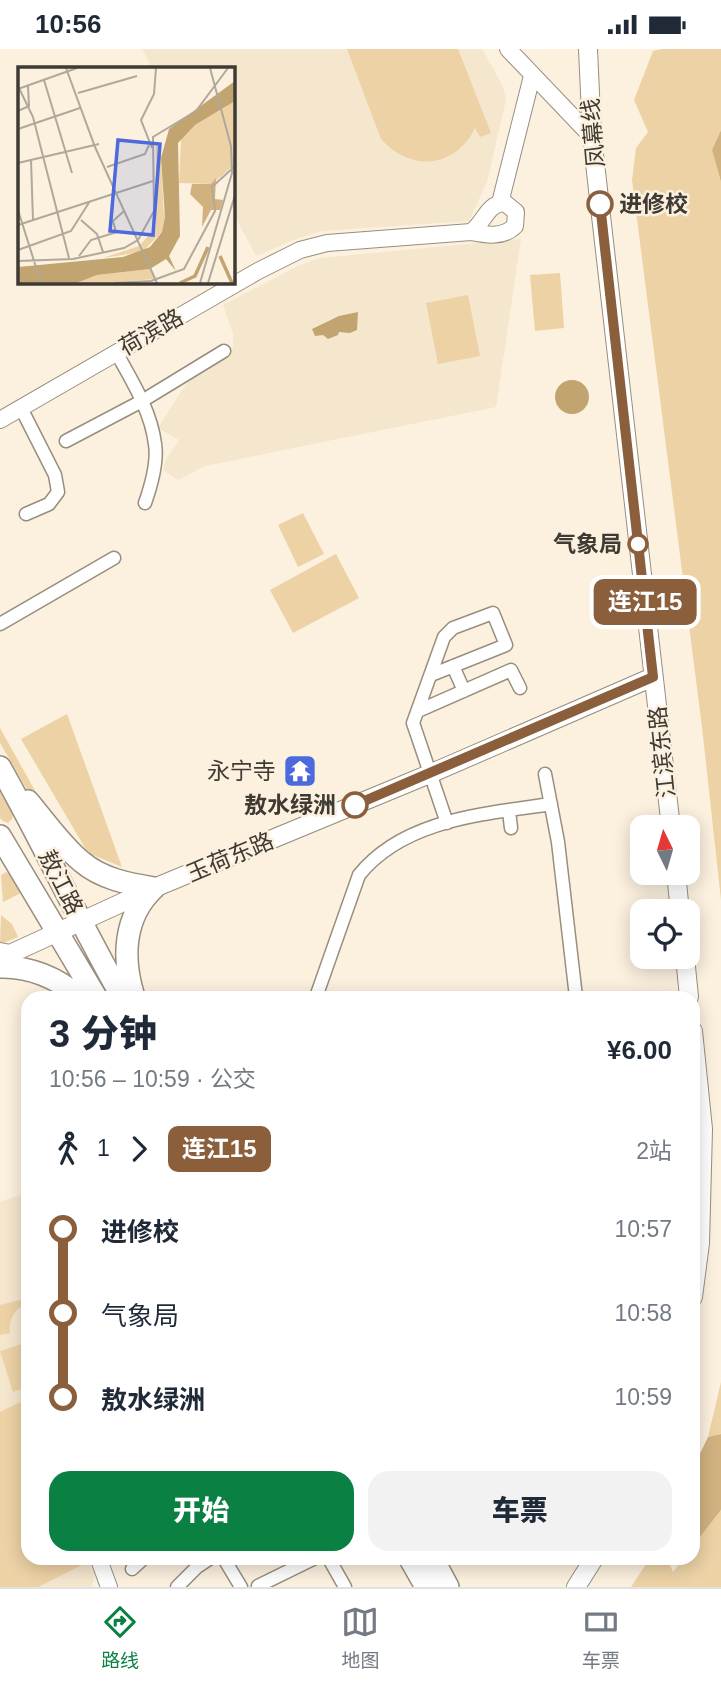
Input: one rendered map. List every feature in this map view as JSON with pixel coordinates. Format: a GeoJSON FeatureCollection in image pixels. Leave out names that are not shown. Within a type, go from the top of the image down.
{"type":"FeatureCollection","features":[{"type":"Feature","properties":{"kind":"main road","name":"凤幕线"},"geometry":{"type":"LineString","coordinates":[[588,49],[592,137],[653,677]]}},
{"type":"Feature","properties":{"kind":"main road","name":"玉荷东路"},"geometry":{"type":"LineString","coordinates":[[4,960],[154,888],[432,773],[653,677]]}},
{"type":"Feature","properties":{"kind":"main road","name":"江滨东路"},"geometry":{"type":"LineString","coordinates":[[653,677],[669,815]]}},
{"type":"Feature","properties":{"kind":"main road","name":"敖江路"},"geometry":{"type":"LineString","coordinates":[[2,770],[119,991]]}},
{"type":"Feature","properties":{"kind":"main road"},"geometry":{"type":"LineString","coordinates":[[2,770],[82,862],[108,877],[128,884],[154,888]]}},
{"type":"Feature","properties":{"kind":"main road"},"geometry":{"type":"LineString","coordinates":[[0,835],[15,841],[24,836],[28,828],[27,818]]}},
{"type":"Feature","properties":{"kind":"main road","name":"敖江路"},"geometry":{"type":"LineString","coordinates":[[0,835],[92,991]]}},
{"type":"Feature","properties":{"kind":"main road"},"geometry":{"type":"LineString","coordinates":[[132,991],[126,956],[130,924],[137,907],[154,888]]}},
{"type":"Feature","properties":{"kind":"main road"},"geometry":{"type":"LineString","coordinates":[[4,960],[67,986],[72,991]]}},
{"type":"Feature","properties":{"kind":"main road"},"geometry":{"type":"LineString","coordinates":[[686,969],[689,991]]}},
{"type":"Feature","properties":{"kind":"main road"},"geometry":{"type":"LineString","coordinates":[[700,1100],[703,1188],[700,1243]]}},
{"type":"Feature","properties":{"kind":"main road"},"geometry":{"type":"LineString","coordinates":[[414,1565],[426,1587]]}},
{"type":"Feature","properties":{"kind":"main road"},"geometry":{"type":"LineString","coordinates":[[436,1565],[448,1587]]}},
{"type":"Feature","properties":{"kind":"main road"},"geometry":{"type":"LineString","coordinates":[[576,1587],[590,1565]]}},
{"type":"Feature","properties":{"kind":"street"},"geometry":{"type":"LineString","coordinates":[[508,49],[592,137]]}},
{"type":"Feature","properties":{"kind":"street"},"geometry":{"type":"LineString","coordinates":[[471,232],[482,222],[491,207],[500,203],[532,76]]}},
{"type":"Feature","properties":{"kind":"street","name":"荷滨路"},"geometry":{"type":"LineString","coordinates":[[0,420],[266,267],[308,247],[337,241],[471,232],[484,235],[502,234],[512,230],[516,222],[516,212],[509,205],[500,203]]}},
{"type":"Feature","properties":{"kind":"street"},"geometry":{"type":"LineString","coordinates":[[66,441],[142,401],[224,351]]}},
{"type":"Feature","properties":{"kind":"street"},"geometry":{"type":"LineString","coordinates":[[116,352],[142,401],[156,444],[155,466],[145,503]]}},
{"type":"Feature","properties":{"kind":"street"},"geometry":{"type":"LineString","coordinates":[[21,408],[55,475],[58,492],[49,504],[26,514]]}},
{"type":"Feature","properties":{"kind":"street"},"geometry":{"type":"LineString","coordinates":[[0,624],[114,558]]}},
{"type":"Feature","properties":{"kind":"street"},"geometry":{"type":"LineString","coordinates":[[431,675],[506,645],[493,613],[453,628],[444,637],[413,723],[447,823]]}},
{"type":"Feature","properties":{"kind":"street"},"geometry":{"type":"LineString","coordinates":[[453,666],[464,691]]}},
{"type":"Feature","properties":{"kind":"street"},"geometry":{"type":"LineString","coordinates":[[418,711],[511,670],[520,688]]}},
{"type":"Feature","properties":{"kind":"street"},"geometry":{"type":"LineString","coordinates":[[545,774],[575,991]]}},
{"type":"Feature","properties":{"kind":"street"},"geometry":{"type":"LineString","coordinates":[[318,991],[359,874],[372,858],[387,847],[447,823],[551,804]]}},
{"type":"Feature","properties":{"kind":"street"},"geometry":{"type":"LineString","coordinates":[[509,810],[511,828]]}},
{"type":"Feature","properties":{"kind":"street"},"geometry":{"type":"LineString","coordinates":[[101,1565],[108,1587]]}},
{"type":"Feature","properties":{"kind":"street"},"geometry":{"type":"LineString","coordinates":[[132,1569],[136,1565]]}},
{"type":"Feature","properties":{"kind":"street"},"geometry":{"type":"LineString","coordinates":[[177,1587],[200,1565]]}},
{"type":"Feature","properties":{"kind":"street"},"geometry":{"type":"LineString","coordinates":[[228,1565],[240,1587]]}},
{"type":"Feature","properties":{"kind":"street"},"geometry":{"type":"LineString","coordinates":[[258,1585],[300,1565]]}},
{"type":"Feature","properties":{"kind":"street"},"geometry":{"type":"LineString","coordinates":[[333,1565],[345,1587]]}},
{"type":"Feature","properties":{"kind":"shaded area"},"geometry":{"type":"Polygon","coordinates":[[[142,49],[482,49],[503,86],[506,100],[487,182],[469,221],[322,231],[256,256],[234,215],[234,67],[151,67],[142,49]]]}},
{"type":"Feature","properties":{"kind":"shaded area"},"geometry":{"type":"Polygon","coordinates":[[[347,49],[458,49],[491,133],[480,137],[475,128],[456,152],[431,161],[418,161],[393,150],[381,139],[347,49]]]}},
{"type":"Feature","properties":{"kind":"shaded area"},"geometry":{"type":"Polygon","coordinates":[[[721,49],[721,130],[712,150],[721,182],[721,900],[702,727],[632,180],[636,148],[648,132],[634,100],[653,51],[721,49]]]}},
{"type":"Feature","properties":{"kind":"shaded area"},"geometry":{"type":"Polygon","coordinates":[[[721,130],[721,182],[712,150],[721,130]]]}},
{"type":"Feature","properties":{"kind":"shaded area"},"geometry":{"type":"Polygon","coordinates":[[[521,239],[496,407],[205,466],[178,480],[163,470],[179,440],[158,428],[186,384],[233,347],[233,334],[223,305],[298,266],[320,258],[521,239]]]}},
{"type":"Feature","properties":{"kind":"shaded area"},"geometry":{"type":"Polygon","coordinates":[[[560,273],[564,328],[535,331],[530,275],[560,273]]]}},
{"type":"Feature","properties":{"kind":"shaded area"},"geometry":{"type":"Polygon","coordinates":[[[468,295],[480,356],[438,364],[426,303],[468,295]]]}},
{"type":"Feature","properties":{"kind":"shaded area"},"geometry":{"type":"Polygon","coordinates":[[[358,312],[357,330],[350,333],[339,332],[328,339],[323,335],[315,336],[312,329],[339,316],[358,312]]]}},
{"type":"Feature","properties":{"kind":"shaded area"},"geometry":{"type":"Polygon","coordinates":[[[572,380],[584,385],[589,397],[584,409],[572,414],[560,409],[555,397],[560,385],[572,380]]]}},
{"type":"Feature","properties":{"kind":"shaded area"},"geometry":{"type":"Polygon","coordinates":[[[303,513],[324,554],[298,567],[278,525],[303,513]]]}},
{"type":"Feature","properties":{"kind":"shaded area"},"geometry":{"type":"Polygon","coordinates":[[[336,554],[359,598],[293,633],[270,590],[336,554]]]}},
{"type":"Feature","properties":{"kind":"shaded area"},"geometry":{"type":"Polygon","coordinates":[[[67,714],[122,867],[88,853],[21,739],[67,714]]]}},
{"type":"Feature","properties":{"kind":"shaded area"},"geometry":{"type":"Polygon","coordinates":[[[0,728],[38,796],[37,800],[33,800],[0,743],[0,728]]]}},
{"type":"Feature","properties":{"kind":"shaded area"},"geometry":{"type":"Polygon","coordinates":[[[0,792],[13,814],[8,823],[0,818],[0,792]]]}},
{"type":"Feature","properties":{"kind":"shaded area"},"geometry":{"type":"Polygon","coordinates":[[[6,872],[11,875],[21,893],[3,902],[1,875],[6,872]]]}},
{"type":"Feature","properties":{"kind":"shaded area"},"geometry":{"type":"Polygon","coordinates":[[[1,915],[12,924],[18,937],[0,944],[1,915]]]}},
{"type":"Feature","properties":{"kind":"shaded area"},"geometry":{"type":"Polygon","coordinates":[[[21,1194],[21,1565],[91,1565],[94,1574],[92,1587],[0,1587],[0,1202],[21,1194]]]}},
{"type":"Feature","properties":{"kind":"shaded area"},"geometry":{"type":"Polygon","coordinates":[[[21,1300],[21,1307],[10,1323],[10,1333],[0,1335],[0,1305],[21,1300]]]}},
{"type":"Feature","properties":{"kind":"shaded area"},"geometry":{"type":"Polygon","coordinates":[[[21,1344],[21,1389],[13,1392],[0,1351],[21,1344]]]}},
{"type":"Feature","properties":{"kind":"shaded area"},"geometry":{"type":"Polygon","coordinates":[[[721,1382],[721,1434],[708,1437],[721,1382]]]}},
{"type":"Feature","properties":{"kind":"shaded area"},"geometry":{"type":"Polygon","coordinates":[[[20,1402],[21,1565],[80,1566],[38,1587],[0,1587],[0,1412],[20,1402]]]}},
{"type":"Feature","properties":{"kind":"shaded area"},"geometry":{"type":"Polygon","coordinates":[[[721,1434],[721,1510],[700,1537],[700,1454],[708,1437],[721,1434]]]}},
{"type":"Feature","properties":{"kind":"shaded area"},"geometry":{"type":"Polygon","coordinates":[[[721,1510],[721,1587],[631,1587],[645,1565],[670,1565],[673,1572],[678,1565],[700,1565],[700,1537],[721,1510]]]}},
{"type":"Feature","properties":{"kind":"bus line","name":"连江15"},"geometry":{"type":"LineString","coordinates":[[355,805],[653,677],[600,204]]}},
{"type":"Feature","properties":{"kind":"place","name":"进修校"},"geometry":{"type":"Point","coordinates":[600,204]}},
{"type":"Feature","properties":{"kind":"place","name":"气象局"},"geometry":{"type":"Point","coordinates":[638,544]}},
{"type":"Feature","properties":{"kind":"place","name":"永宁寺"},"geometry":{"type":"Point","coordinates":[300,771]}},
{"type":"Feature","properties":{"kind":"place","name":"敖水绿洲"},"geometry":{"type":"Point","coordinates":[355,805]}}]}
